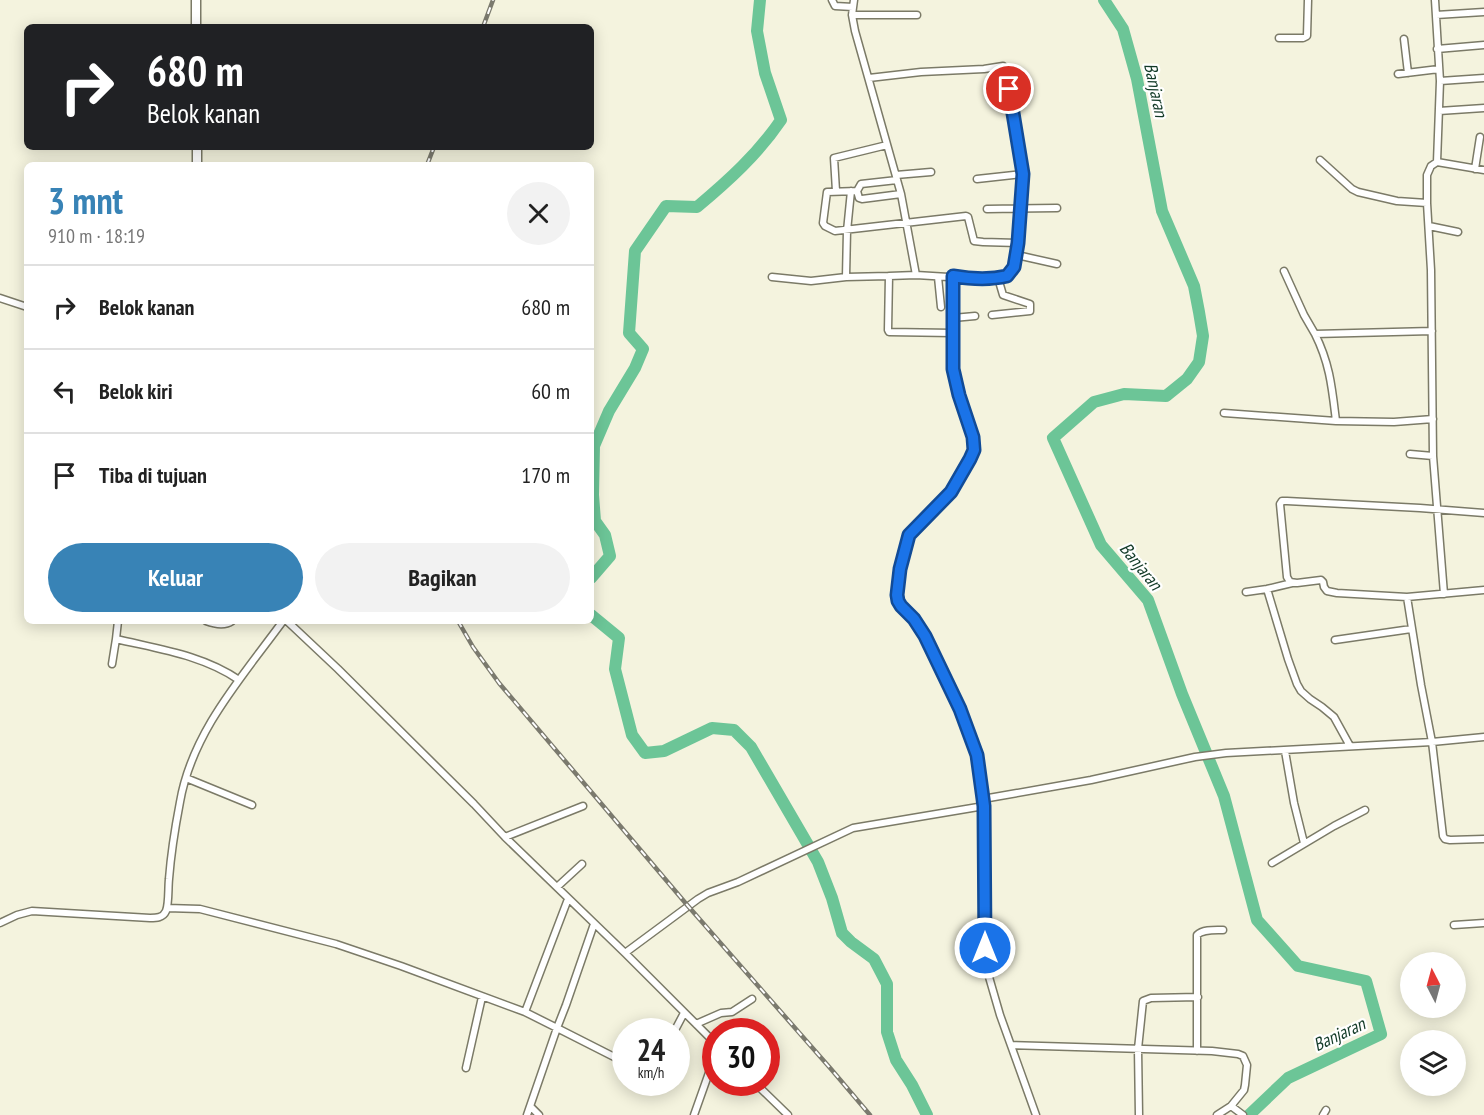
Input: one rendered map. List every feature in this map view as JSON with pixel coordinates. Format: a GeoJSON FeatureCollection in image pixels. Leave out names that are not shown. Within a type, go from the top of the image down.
{"type":"FeatureCollection","features":[{"type":"Feature","properties":{"kind":"street"},"geometry":{"type":"LineString","coordinates":[[196,0],[196,24]]}},
{"type":"Feature","properties":{"kind":"street"},"geometry":{"type":"LineString","coordinates":[[832,0],[834,6],[917,15]]}},
{"type":"Feature","properties":{"kind":"street"},"geometry":{"type":"LineString","coordinates":[[1279,38],[1307,36],[1308,0]]}},
{"type":"Feature","properties":{"kind":"street"},"geometry":{"type":"LineString","coordinates":[[1435,0],[1440,81],[1437,162]]}},
{"type":"Feature","properties":{"kind":"street"},"geometry":{"type":"LineString","coordinates":[[853,7],[855,32],[901,194],[916,275]]}},
{"type":"Feature","properties":{"kind":"street"},"geometry":{"type":"LineString","coordinates":[[1436,15],[1484,12]]}},
{"type":"Feature","properties":{"kind":"street"},"geometry":{"type":"LineString","coordinates":[[1404,39],[1408,73]]}},
{"type":"Feature","properties":{"kind":"street"},"geometry":{"type":"LineString","coordinates":[[1437,49],[1484,45]]}},
{"type":"Feature","properties":{"kind":"street"},"geometry":{"type":"LineString","coordinates":[[772,277],[811,281],[846,277],[916,275],[998,278],[1007,276],[1012,271],[1017,255],[1023,174],[1005,68],[1003,66],[921,72],[869,78]]}},
{"type":"Feature","properties":{"kind":"street"},"geometry":{"type":"LineString","coordinates":[[1398,74],[1439,69]]}},
{"type":"Feature","properties":{"kind":"street"},"geometry":{"type":"LineString","coordinates":[[1440,81],[1484,78]]}},
{"type":"Feature","properties":{"kind":"street"},"geometry":{"type":"LineString","coordinates":[[1439,111],[1484,108]]}},
{"type":"Feature","properties":{"kind":"street"},"geometry":{"type":"LineString","coordinates":[[1475,169],[1480,137]]}},
{"type":"Feature","properties":{"kind":"street"},"geometry":{"type":"LineString","coordinates":[[836,191],[834,158],[886,145]]}},
{"type":"Feature","properties":{"kind":"street"},"geometry":{"type":"LineString","coordinates":[[1320,160],[1358,192],[1397,201],[1427,203]]}},
{"type":"Feature","properties":{"kind":"street"},"geometry":{"type":"LineString","coordinates":[[1444,594],[1433,456],[1431,270],[1427,175],[1431,166],[1437,162],[1484,170]]}},
{"type":"Feature","properties":{"kind":"street"},"geometry":{"type":"LineString","coordinates":[[846,277],[847,231],[854,191],[861,184],[931,172]]}},
{"type":"Feature","properties":{"kind":"street"},"geometry":{"type":"LineString","coordinates":[[977,179],[1023,174]]}},
{"type":"Feature","properties":{"kind":"street"},"geometry":{"type":"LineString","coordinates":[[854,191],[836,191],[826,194],[822,221],[825,226],[836,231],[847,231],[966,216],[974,241],[1018,243]]}},
{"type":"Feature","properties":{"kind":"street"},"geometry":{"type":"LineString","coordinates":[[854,191],[862,199],[901,194]]}},
{"type":"Feature","properties":{"kind":"street"},"geometry":{"type":"LineString","coordinates":[[987,209],[1057,208]]}},
{"type":"Feature","properties":{"kind":"street"},"geometry":{"type":"LineString","coordinates":[[1429,226],[1458,232]]}},
{"type":"Feature","properties":{"kind":"street"},"geometry":{"type":"LineString","coordinates":[[1017,255],[1057,264]]}},
{"type":"Feature","properties":{"kind":"street"},"geometry":{"type":"LineString","coordinates":[[1284,271],[1324,353],[1336,421]]}},
{"type":"Feature","properties":{"kind":"street"},"geometry":{"type":"LineString","coordinates":[[889,276],[889,332],[953,333]]}},
{"type":"Feature","properties":{"kind":"street"},"geometry":{"type":"LineString","coordinates":[[938,276],[941,307]]}},
{"type":"Feature","properties":{"kind":"street"},"geometry":{"type":"LineString","coordinates":[[953,276],[953,369],[973,437],[974,450],[951,492],[909,535],[900,569],[897,595],[901,606],[914,619],[925,636],[960,709],[977,755],[983,803],[985,948],[989,977],[1000,1015],[1036,1115]]}},
{"type":"Feature","properties":{"kind":"street"},"geometry":{"type":"LineString","coordinates":[[992,315],[1030,311],[1030,304],[1002,295],[998,278]]}},
{"type":"Feature","properties":{"kind":"street"},"geometry":{"type":"LineString","coordinates":[[0,297],[24,307]]}},
{"type":"Feature","properties":{"kind":"street"},"geometry":{"type":"LineString","coordinates":[[953,318],[975,316]]}},
{"type":"Feature","properties":{"kind":"street"},"geometry":{"type":"LineString","coordinates":[[1315,334],[1432,331]]}},
{"type":"Feature","properties":{"kind":"street"},"geometry":{"type":"LineString","coordinates":[[1224,413],[1336,421],[1394,422],[1433,419]]}},
{"type":"Feature","properties":{"kind":"street"},"geometry":{"type":"LineString","coordinates":[[1410,454],[1433,456]]}},
{"type":"Feature","properties":{"kind":"street"},"geometry":{"type":"LineString","coordinates":[[1292,583],[1287,577],[1280,507],[1282,501],[1484,513]]}},
{"type":"Feature","properties":{"kind":"street"},"geometry":{"type":"LineString","coordinates":[[1246,592],[1321,580],[1327,591],[1336,593],[1407,597],[1484,590]]}},
{"type":"Feature","properties":{"kind":"street"},"geometry":{"type":"LineString","coordinates":[[1267,589],[1297,684],[1301,691],[1334,717],[1350,746]]}},
{"type":"Feature","properties":{"kind":"street"},"geometry":{"type":"LineString","coordinates":[[1407,597],[1432,742],[1444,838],[1450,840],[1484,838]]}},
{"type":"Feature","properties":{"kind":"street"},"geometry":{"type":"LineString","coordinates":[[112,664],[118,624]]}},
{"type":"Feature","properties":{"kind":"street"},"geometry":{"type":"LineString","coordinates":[[0,922],[32,911],[155,918],[162,916],[167,908],[173,837],[181,793],[199,745],[218,710],[283,624]]}},
{"type":"Feature","properties":{"kind":"street"},"geometry":{"type":"LineString","coordinates":[[288,624],[338,669],[702,1030]]}},
{"type":"Feature","properties":{"kind":"street"},"geometry":{"type":"LineString","coordinates":[[1335,640],[1411,629]]}},
{"type":"Feature","properties":{"kind":"street"},"geometry":{"type":"LineString","coordinates":[[116,639],[186,655],[225,670],[239,680]]}},
{"type":"Feature","properties":{"kind":"street"},"geometry":{"type":"LineString","coordinates":[[625,953],[708,893],[738,882],[860,826],[983,803],[1195,757],[1226,753],[1484,737]]}},
{"type":"Feature","properties":{"kind":"street"},"geometry":{"type":"LineString","coordinates":[[1286,751],[1294,803],[1304,843]]}},
{"type":"Feature","properties":{"kind":"street"},"geometry":{"type":"LineString","coordinates":[[186,778],[252,805]]}},
{"type":"Feature","properties":{"kind":"street"},"geometry":{"type":"LineString","coordinates":[[505,837],[583,806]]}},
{"type":"Feature","properties":{"kind":"street"},"geometry":{"type":"LineString","coordinates":[[1272,863],[1365,810]]}},
{"type":"Feature","properties":{"kind":"street"},"geometry":{"type":"LineString","coordinates":[[557,888],[582,864]]}},
{"type":"Feature","properties":{"kind":"street"},"geometry":{"type":"LineString","coordinates":[[525,1012],[568,899]]}},
{"type":"Feature","properties":{"kind":"street"},"geometry":{"type":"LineString","coordinates":[[167,908],[200,909],[336,944],[525,1012],[612,1056]]}},
{"type":"Feature","properties":{"kind":"street"},"geometry":{"type":"LineString","coordinates":[[1454,925],[1484,923]]}},
{"type":"Feature","properties":{"kind":"street"},"geometry":{"type":"LineString","coordinates":[[527,1115],[594,924]]}},
{"type":"Feature","properties":{"kind":"street"},"geometry":{"type":"LineString","coordinates":[[1197,1051],[1197,935],[1223,930]]}},
{"type":"Feature","properties":{"kind":"street"},"geometry":{"type":"LineString","coordinates":[[466,1068],[483,997]]}},
{"type":"Feature","properties":{"kind":"street"},"geometry":{"type":"LineString","coordinates":[[1139,1115],[1138,1049],[1144,1000],[1198,997]]}},
{"type":"Feature","properties":{"kind":"street"},"geometry":{"type":"LineString","coordinates":[[696,1024],[721,1013],[732,1012],[752,999]]}},
{"type":"Feature","properties":{"kind":"street"},"geometry":{"type":"LineString","coordinates":[[681,1018],[684,1013]]}},
{"type":"Feature","properties":{"kind":"street"},"geometry":{"type":"LineString","coordinates":[[1011,1045],[1239,1054],[1246,1059],[1245,1085],[1234,1108],[1217,1115]]}},
{"type":"Feature","properties":{"kind":"street"},"geometry":{"type":"LineString","coordinates":[[694,1115],[702,1092]]}},
{"type":"Feature","properties":{"kind":"street"},"geometry":{"type":"LineString","coordinates":[[768,1096],[788,1115]]}},
{"type":"Feature","properties":{"kind":"street"},"geometry":{"type":"LineString","coordinates":[[531,1107],[539,1115]]}},
{"type":"Feature","properties":{"kind":"street"},"geometry":{"type":"LineString","coordinates":[[1234,1108],[1243,1115]]}},
{"type":"Feature","properties":{"kind":"waterway"},"geometry":{"type":"LineString","coordinates":[[594,446],[609,411],[635,368],[643,349],[629,333],[635,251],[666,206],[697,207],[742,166],[781,120],[765,73],[757,31],[760,0]]}},
{"type":"Feature","properties":{"kind":"waterway","name":"Banjaran"},"geometry":{"type":"LineString","coordinates":[[1104,0],[1123,29],[1137,79],[1162,211],[1194,286],[1203,336],[1199,362],[1187,379],[1166,396],[1124,394],[1094,402],[1053,438],[1101,545],[1148,600],[1182,694],[1224,796],[1257,920],[1298,966],[1366,981],[1381,1034],[1288,1078],[1249,1115]]}},
{"type":"Feature","properties":{"kind":"waterway"},"geometry":{"type":"LineString","coordinates":[[594,508],[595,521],[605,535],[610,556],[594,575]]}},
{"type":"Feature","properties":{"kind":"waterway"},"geometry":{"type":"LineString","coordinates":[[594,617],[619,638],[615,669],[632,735],[645,753],[664,751],[712,728],[734,730],[751,747],[818,862],[842,933],[874,959],[887,984],[887,1032],[896,1060],[927,1115]]}},
{"type":"Feature","properties":{"kind":"railway"},"geometry":{"type":"LineString","coordinates":[[484,24],[493,0]]}},
{"type":"Feature","properties":{"kind":"railway"},"geometry":{"type":"LineString","coordinates":[[428,162],[433,150]]}},
{"type":"Feature","properties":{"kind":"railway"},"geometry":{"type":"LineString","coordinates":[[460,624],[499,683],[688,906],[870,1115]]}},
{"type":"Feature","properties":{"kind":"route"},"geometry":{"type":"LineString","coordinates":[[985,948],[984,806],[977,755],[960,709],[925,636],[898,601],[897,588],[909,535],[951,492],[974,450],[973,437],[953,369],[953,276],[998,278],[1007,276],[1014,267],[1023,174],[1009,89]]}}]}
